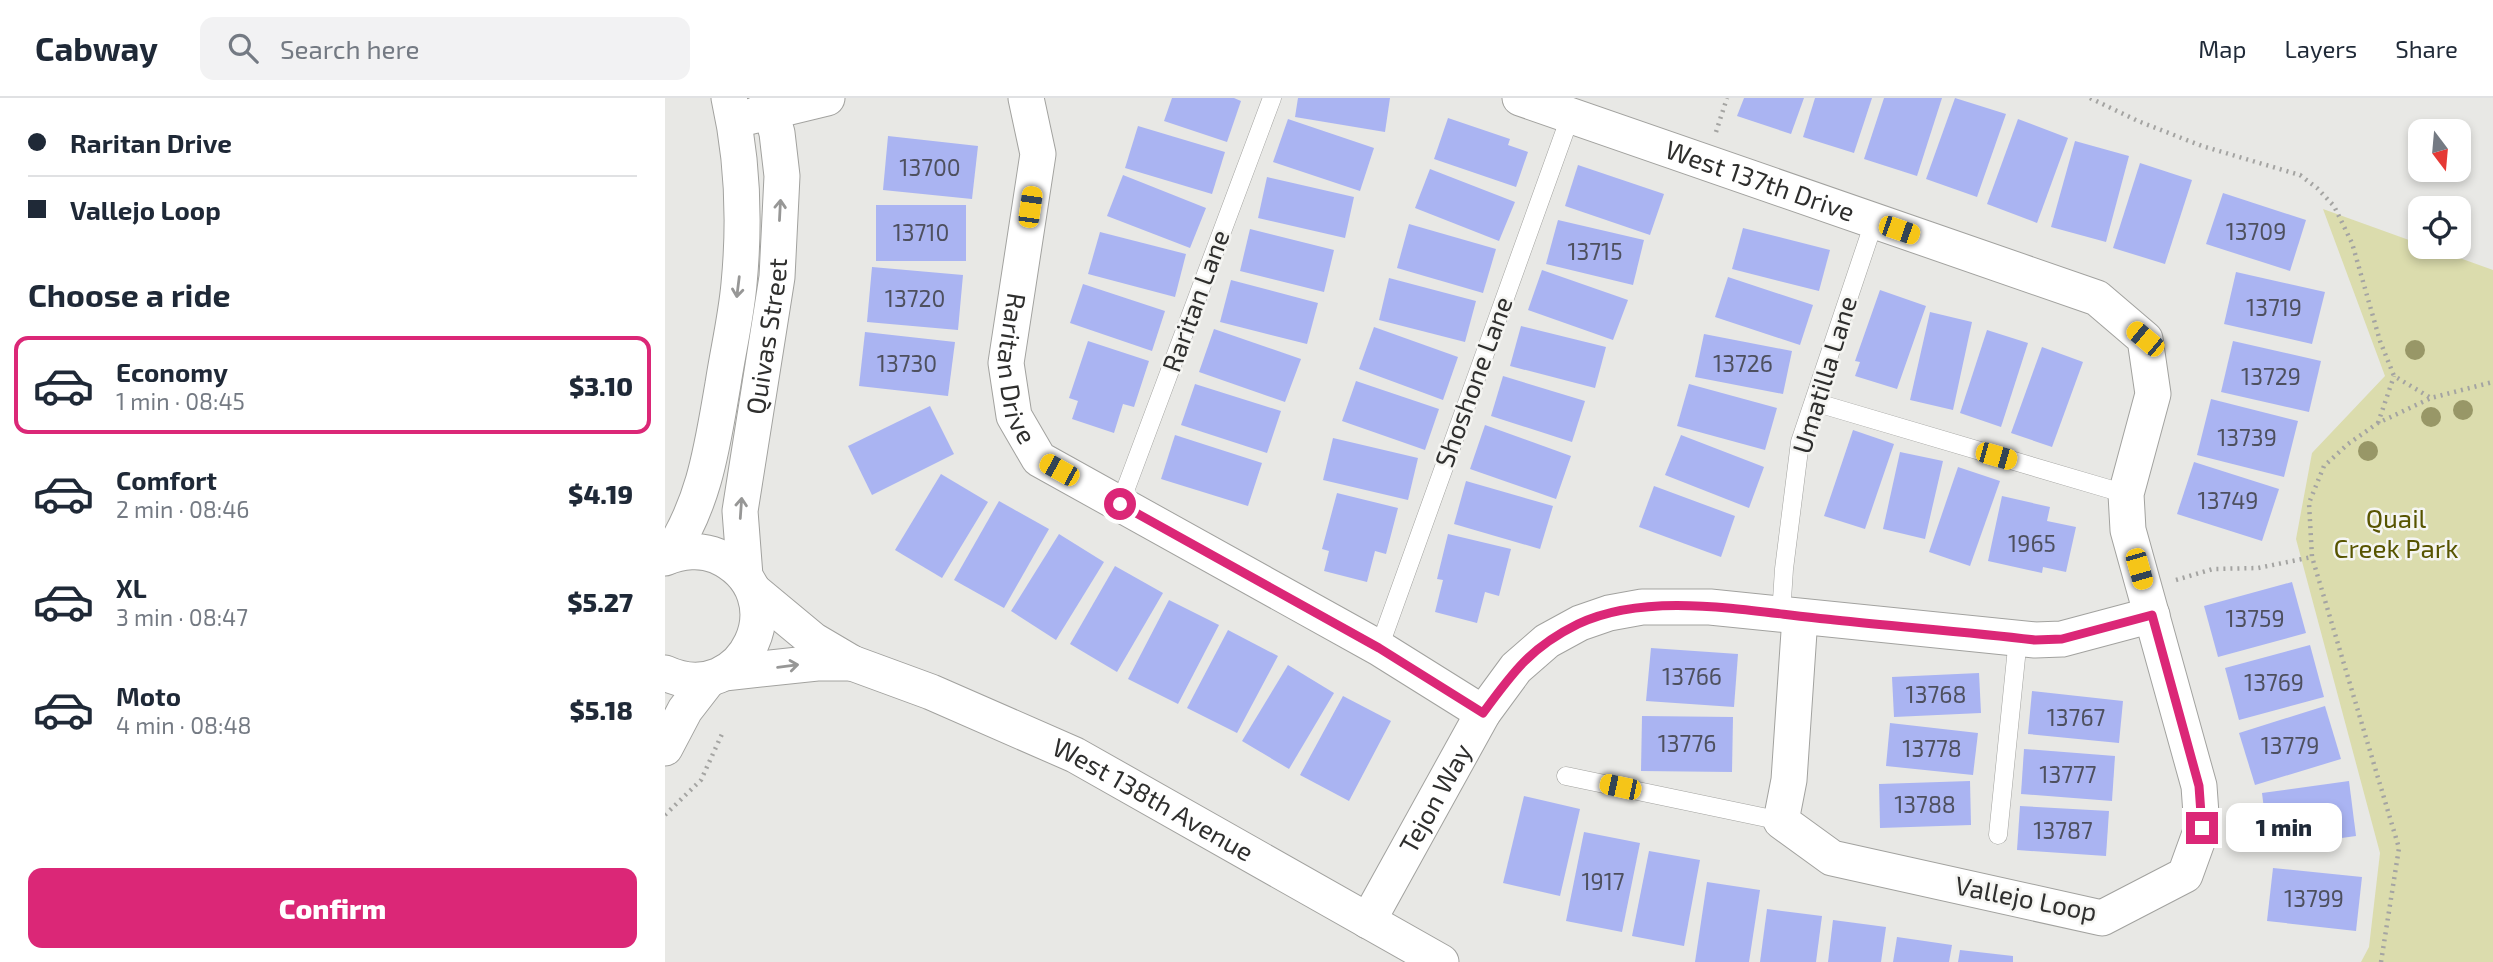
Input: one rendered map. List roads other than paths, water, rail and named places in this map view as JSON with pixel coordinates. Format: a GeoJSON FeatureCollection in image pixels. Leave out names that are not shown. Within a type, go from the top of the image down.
{"type":"FeatureCollection","features":[{"type":"Feature","properties":{"kind":"street"},"geometry":{"type":"LineString","coordinates":[[731,109],[827,98]]}},
{"type":"Feature","properties":{"kind":"street","name":"Raritan Drive"},"geometry":{"type":"LineString","coordinates":[[1026,98],[1038,154],[1006,363],[1014,416],[1039,459],[1379,648],[1483,713]]}},
{"type":"Feature","properties":{"kind":"street","name":"West 137th Drive"},"geometry":{"type":"LineString","coordinates":[[1520,98],[2097,298],[2145,339]]}},
{"type":"Feature","properties":{"kind":"street","name":"Quivas Street"},"geometry":{"type":"LineString","coordinates":[[665,748],[680,718],[717,676],[739,662],[751,647],[758,629],[758,610],[750,584],[740,511],[777,277],[782,176],[777,133],[769,106]]}},
{"type":"Feature","properties":{"kind":"street","name":"Quivas Street"},"geometry":{"type":"LineString","coordinates":[[667,557],[685,531],[699,498],[713,438],[739,286],[743,213],[741,165],[731,109]]}},
{"type":"Feature","properties":{"kind":"street","name":"Vallejo Loop"},"geometry":{"type":"LineString","coordinates":[[1781,821],[1832,858],[2102,918],[2185,875],[2202,828],[2199,786],[2128,530],[2126,494],[2153,394],[2145,339]]}},
{"type":"Feature","properties":{"kind":"street","name":"West 138th Avenue"},"geometry":{"type":"LineString","coordinates":[[667,557],[689,551],[711,554],[730,562],[750,584],[813,640],[852,663],[931,692],[1075,755],[1441,962]]}},
{"type":"Feature","properties":{"kind":"street","name":"Tejon Way"},"geometry":{"type":"LineString","coordinates":[[1368,921],[1483,713],[1516,668],[1547,641],[1580,623],[1609,613],[1642,607],[1710,607],[2018,638],[2062,639],[2148,601]]}},
{"type":"Feature","properties":{"kind":"street"},"geometry":{"type":"LineString","coordinates":[[1781,821],[1789,780],[1790,616]]}},
{"type":"Feature","properties":{"kind":"street","name":"West 138th Avenue"},"geometry":{"type":"LineString","coordinates":[[665,673],[691,681],[817,663],[852,663]]}},
{"type":"Feature","properties":{"kind":"lane","name":"Raritan Lane"},"geometry":{"type":"LineString","coordinates":[[1120,504],[1272,98]]}},
{"type":"Feature","properties":{"kind":"lane","name":"Shoshone Lane"},"geometry":{"type":"LineString","coordinates":[[1379,648],[1570,117]]}},
{"type":"Feature","properties":{"kind":"lane","name":"Umatilla Lane"},"geometry":{"type":"LineString","coordinates":[[1790,616],[1784,569],[1800,442],[1874,222]]}},
{"type":"Feature","properties":{"kind":"lane"},"geometry":{"type":"LineString","coordinates":[[1814,402],[2126,494]]}},
{"type":"Feature","properties":{"kind":"lane"},"geometry":{"type":"LineString","coordinates":[[1998,835],[2018,638]]}},
{"type":"Feature","properties":{"kind":"lane"},"geometry":{"type":"LineString","coordinates":[[1566,776],[1781,821]]}},
{"type":"Feature","properties":{"kind":"park label","name":"Quail Creek Park"},"geometry":{"type":"Point","coordinates":[2396,534]}}]}
